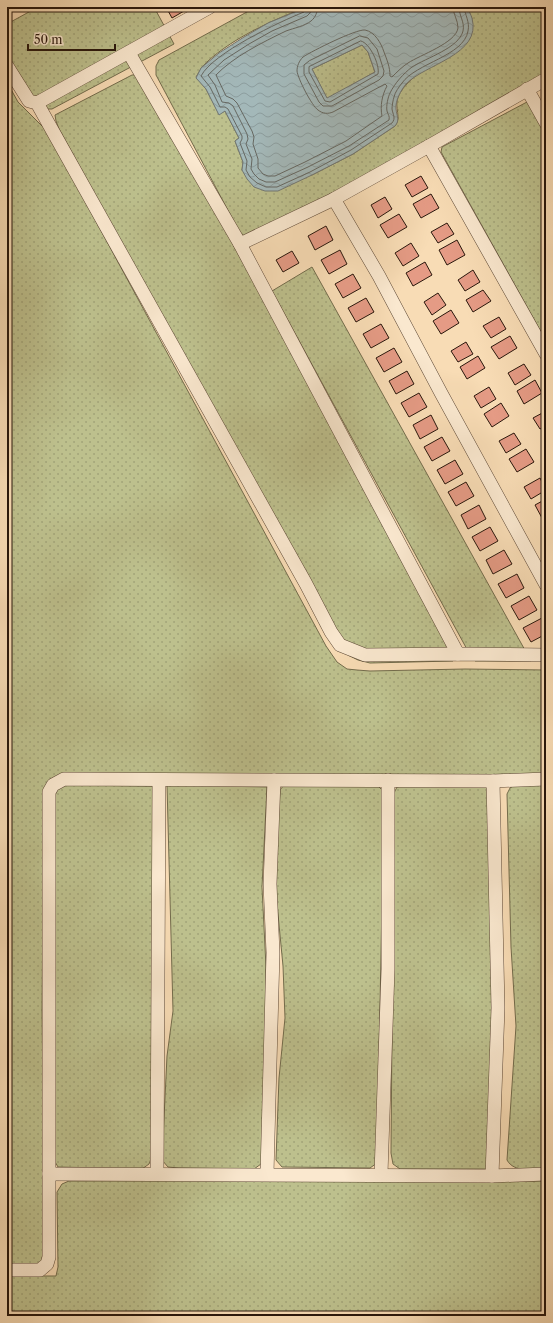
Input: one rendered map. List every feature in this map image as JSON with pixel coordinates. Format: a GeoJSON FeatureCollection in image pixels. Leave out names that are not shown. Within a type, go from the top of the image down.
{"type":"FeatureCollection","features":[{"type":"Feature","properties":{"kind":"street"},"geometry":{"type":"LineString","coordinates":[[7,66],[29,101],[36,103],[210,7]]}},
{"type":"Feature","properties":{"kind":"street"},"geometry":{"type":"LineString","coordinates":[[129,53],[240,244],[458,654]]}},
{"type":"Feature","properties":{"kind":"street"},"geometry":{"type":"LineString","coordinates":[[240,244],[334,199],[546,79]]}},
{"type":"Feature","properties":{"kind":"street"},"geometry":{"type":"LineString","coordinates":[[528,89],[546,124]]}},
{"type":"Feature","properties":{"kind":"street"},"geometry":{"type":"LineString","coordinates":[[36,103],[306,584],[330,632],[340,645],[365,655],[546,655]]}},
{"type":"Feature","properties":{"kind":"street"},"geometry":{"type":"LineString","coordinates":[[429,146],[546,354]]}},
{"type":"Feature","properties":{"kind":"street"},"geometry":{"type":"LineString","coordinates":[[334,199],[379,276],[546,585]]}},
{"type":"Feature","properties":{"kind":"street"},"geometry":{"type":"LineString","coordinates":[[7,1270],[40,1270],[47,1264],[49,1257],[49,792],[53,785],[64,780],[493,781],[546,779]]}},
{"type":"Feature","properties":{"kind":"street"},"geometry":{"type":"LineString","coordinates":[[157,1174],[159,780]]}},
{"type":"Feature","properties":{"kind":"street"},"geometry":{"type":"LineString","coordinates":[[267,1174],[273,968],[270,884],[274,780]]}},
{"type":"Feature","properties":{"kind":"street"},"geometry":{"type":"LineString","coordinates":[[381,1174],[388,969],[388,780]]}},
{"type":"Feature","properties":{"kind":"street"},"geometry":{"type":"LineString","coordinates":[[492,1176],[498,1008],[493,781]]}},
{"type":"Feature","properties":{"kind":"street"},"geometry":{"type":"LineString","coordinates":[[49,1174],[381,1174],[492,1176],[546,1174]]}},
{"type":"Feature","properties":{"kind":"green space"},"geometry":{"type":"Polygon","coordinates":[[[38,7],[154,7],[174,44],[52,109],[44,109],[30,99],[7,58],[7,24],[38,7]]]}},
{"type":"Feature","properties":{"kind":"green space"},"geometry":{"type":"Polygon","coordinates":[[[256,7],[307,7],[266,24],[224,48],[202,67],[196,77],[206,89],[219,114],[225,111],[239,138],[235,141],[243,162],[242,170],[312,175],[353,154],[395,126],[398,119],[397,101],[400,93],[409,82],[472,19],[467,7],[546,7],[546,82],[246,238],[240,233],[156,75],[156,66],[159,60],[256,7]]]}},
{"type":"Feature","properties":{"kind":"green space"},"geometry":{"type":"Polygon","coordinates":[[[362,45],[368,52],[375,72],[327,99],[312,69],[362,45]]]}},
{"type":"Feature","properties":{"kind":"green space"},"geometry":{"type":"Polygon","coordinates":[[[132,75],[140,75],[457,652],[453,661],[370,663],[358,660],[348,655],[59,129],[55,115],[132,75]]]}},
{"type":"Feature","properties":{"kind":"green space"},"geometry":{"type":"Polygon","coordinates":[[[7,82],[18,102],[47,131],[326,646],[337,662],[347,669],[370,671],[465,669],[546,670],[546,775],[60,776],[44,792],[42,1010],[45,1263],[7,1267],[7,82]]]}},
{"type":"Feature","properties":{"kind":"green space"},"geometry":{"type":"Polygon","coordinates":[[[527,102],[533,107],[546,131],[546,341],[441,152],[442,147],[527,102]]]}},
{"type":"Feature","properties":{"kind":"green space"},"geometry":{"type":"Polygon","coordinates":[[[312,267],[531,661],[475,661],[469,653],[272,291],[312,267]]]}},
{"type":"Feature","properties":{"kind":"green space"},"geometry":{"type":"Polygon","coordinates":[[[65,785],[153,786],[152,1156],[149,1164],[142,1169],[58,1167],[54,1160],[54,797],[58,789],[65,785]]]}},
{"type":"Feature","properties":{"kind":"green space"},"geometry":{"type":"Polygon","coordinates":[[[167,785],[267,787],[262,887],[266,967],[264,1156],[261,1164],[254,1169],[168,1167],[162,1160],[167,1056],[173,1011],[167,785]]]}},
{"type":"Feature","properties":{"kind":"green space"},"geometry":{"type":"Polygon","coordinates":[[[284,785],[378,786],[382,790],[384,796],[377,1163],[370,1168],[282,1167],[276,1160],[279,1078],[285,1018],[283,966],[275,883],[280,790],[284,785]]]}},
{"type":"Feature","properties":{"kind":"green space"},"geometry":{"type":"Polygon","coordinates":[[[405,785],[483,786],[489,788],[501,1008],[487,1169],[400,1169],[393,1164],[391,1153],[394,793],[397,787],[405,785]]]}},
{"type":"Feature","properties":{"kind":"green space"},"geometry":{"type":"Polygon","coordinates":[[[515,785],[546,785],[546,1169],[530,1170],[514,1167],[507,1160],[516,1026],[511,947],[507,794],[510,788],[515,785]]]}},
{"type":"Feature","properties":{"kind":"green space"},"geometry":{"type":"Polygon","coordinates":[[[69,1181],[546,1181],[546,1316],[7,1316],[7,1276],[56,1276],[58,1267],[57,1192],[62,1184],[69,1181]]]}},
{"type":"Feature","properties":{"kind":"water"},"geometry":{"type":"Polygon","coordinates":[[[307,7],[467,7],[472,18],[473,31],[469,41],[461,50],[426,70],[406,84],[397,99],[396,109],[398,120],[395,126],[353,154],[312,175],[278,191],[265,191],[254,187],[247,179],[242,170],[243,162],[235,141],[239,138],[225,111],[219,115],[206,89],[196,78],[201,68],[219,53],[268,23],[307,7]],[[362,45],[312,69],[327,98],[375,72],[368,52],[362,45]]]}},
{"type":"Feature","properties":{"kind":"building"},"geometry":{"type":"Polygon","coordinates":[[[166,7],[181,7],[184,11],[172,18],[166,7]]]}},
{"type":"Feature","properties":{"kind":"building"},"geometry":{"type":"Polygon","coordinates":[[[421,176],[428,188],[412,197],[405,185],[421,176]]]}},
{"type":"Feature","properties":{"kind":"building"},"geometry":{"type":"Polygon","coordinates":[[[431,194],[439,208],[421,218],[413,204],[431,194]]]}},
{"type":"Feature","properties":{"kind":"building"},"geometry":{"type":"Polygon","coordinates":[[[385,197],[392,209],[378,218],[371,205],[385,197]]]}},
{"type":"Feature","properties":{"kind":"building"},"geometry":{"type":"Polygon","coordinates":[[[399,214],[407,227],[388,238],[380,225],[399,214]]]}},
{"type":"Feature","properties":{"kind":"building"},"geometry":{"type":"Polygon","coordinates":[[[447,223],[454,234],[438,243],[431,232],[447,223]]]}},
{"type":"Feature","properties":{"kind":"building"},"geometry":{"type":"Polygon","coordinates":[[[326,226],[333,240],[315,250],[308,236],[326,226]]]}},
{"type":"Feature","properties":{"kind":"building"},"geometry":{"type":"Polygon","coordinates":[[[457,240],[465,255],[447,265],[439,250],[457,240]]]}},
{"type":"Feature","properties":{"kind":"building"},"geometry":{"type":"Polygon","coordinates":[[[411,243],[419,256],[403,266],[395,253],[411,243]]]}},
{"type":"Feature","properties":{"kind":"building"},"geometry":{"type":"Polygon","coordinates":[[[340,250],[347,264],[329,274],[321,260],[340,250]]]}},
{"type":"Feature","properties":{"kind":"building"},"geometry":{"type":"Polygon","coordinates":[[[292,251],[299,263],[283,272],[276,260],[292,251]]]}},
{"type":"Feature","properties":{"kind":"building"},"geometry":{"type":"Polygon","coordinates":[[[425,262],[432,275],[413,286],[406,273],[425,262]]]}},
{"type":"Feature","properties":{"kind":"building"},"geometry":{"type":"Polygon","coordinates":[[[473,270],[480,282],[465,291],[458,280],[473,270]]]}},
{"type":"Feature","properties":{"kind":"building"},"geometry":{"type":"Polygon","coordinates":[[[353,274],[361,288],[343,298],[335,284],[353,274]]]}},
{"type":"Feature","properties":{"kind":"building"},"geometry":{"type":"Polygon","coordinates":[[[483,290],[491,301],[473,312],[466,300],[483,290]]]}},
{"type":"Feature","properties":{"kind":"building"},"geometry":{"type":"Polygon","coordinates":[[[438,293],[446,305],[432,315],[424,302],[438,293]]]}},
{"type":"Feature","properties":{"kind":"building"},"geometry":{"type":"Polygon","coordinates":[[[366,298],[374,312],[356,322],[348,308],[366,298]]]}},
{"type":"Feature","properties":{"kind":"building"},"geometry":{"type":"Polygon","coordinates":[[[451,310],[459,323],[441,334],[433,321],[451,310]]]}},
{"type":"Feature","properties":{"kind":"building"},"geometry":{"type":"Polygon","coordinates":[[[499,317],[506,329],[491,338],[483,326],[499,317]]]}},
{"type":"Feature","properties":{"kind":"building"},"geometry":{"type":"Polygon","coordinates":[[[381,324],[389,338],[371,348],[363,334],[381,324]]]}},
{"type":"Feature","properties":{"kind":"building"},"geometry":{"type":"Polygon","coordinates":[[[510,336],[517,348],[499,359],[491,347],[510,336]]]}},
{"type":"Feature","properties":{"kind":"building"},"geometry":{"type":"Polygon","coordinates":[[[466,342],[473,354],[458,362],[451,351],[466,342]]]}},
{"type":"Feature","properties":{"kind":"building"},"geometry":{"type":"Polygon","coordinates":[[[394,348],[402,362],[384,372],[376,358],[394,348]]]}},
{"type":"Feature","properties":{"kind":"building"},"geometry":{"type":"Polygon","coordinates":[[[478,356],[485,368],[467,379],[460,367],[478,356]]]}},
{"type":"Feature","properties":{"kind":"building"},"geometry":{"type":"Polygon","coordinates":[[[524,364],[531,375],[515,385],[508,373],[524,364]]]}},
{"type":"Feature","properties":{"kind":"building"},"geometry":{"type":"Polygon","coordinates":[[[407,371],[414,384],[396,394],[389,381],[407,371]]]}},
{"type":"Feature","properties":{"kind":"building"},"geometry":{"type":"Polygon","coordinates":[[[535,380],[542,393],[524,404],[517,391],[535,380]]]}},
{"type":"Feature","properties":{"kind":"building"},"geometry":{"type":"Polygon","coordinates":[[[489,387],[496,399],[481,408],[474,396],[489,387]]]}},
{"type":"Feature","properties":{"kind":"building"},"geometry":{"type":"Polygon","coordinates":[[[419,393],[427,407],[409,417],[401,403],[419,393]]]}},
{"type":"Feature","properties":{"kind":"building"},"geometry":{"type":"Polygon","coordinates":[[[501,403],[509,416],[492,427],[484,414],[501,403]]]}},
{"type":"Feature","properties":{"kind":"building"},"geometry":{"type":"Polygon","coordinates":[[[546,411],[546,426],[540,429],[533,418],[546,411]]]}},
{"type":"Feature","properties":{"kind":"building"},"geometry":{"type":"Polygon","coordinates":[[[431,415],[438,429],[420,439],[413,425],[431,415]]]}},
{"type":"Feature","properties":{"kind":"building"},"geometry":{"type":"Polygon","coordinates":[[[514,433],[521,444],[506,453],[499,441],[514,433]]]}},
{"type":"Feature","properties":{"kind":"building"},"geometry":{"type":"Polygon","coordinates":[[[442,437],[450,451],[432,461],[424,447],[442,437]]]}},
{"type":"Feature","properties":{"kind":"building"},"geometry":{"type":"Polygon","coordinates":[[[526,449],[534,462],[517,472],[509,459],[526,449]]]}},
{"type":"Feature","properties":{"kind":"building"},"geometry":{"type":"Polygon","coordinates":[[[455,460],[463,474],[445,484],[437,470],[455,460]]]}},
{"type":"Feature","properties":{"kind":"building"},"geometry":{"type":"Polygon","coordinates":[[[540,478],[546,490],[531,499],[524,487],[540,478]]]}},
{"type":"Feature","properties":{"kind":"building"},"geometry":{"type":"Polygon","coordinates":[[[466,482],[474,496],[456,506],[448,492],[466,482]]]}},
{"type":"Feature","properties":{"kind":"building"},"geometry":{"type":"Polygon","coordinates":[[[546,499],[546,516],[542,518],[535,505],[546,499]]]}},
{"type":"Feature","properties":{"kind":"building"},"geometry":{"type":"Polygon","coordinates":[[[479,505],[486,519],[468,529],[461,515],[479,505]]]}},
{"type":"Feature","properties":{"kind":"building"},"geometry":{"type":"Polygon","coordinates":[[[490,527],[498,541],[480,551],[472,537],[490,527]]]}},
{"type":"Feature","properties":{"kind":"building"},"geometry":{"type":"Polygon","coordinates":[[[504,550],[512,564],[493,574],[486,560],[504,550]]]}},
{"type":"Feature","properties":{"kind":"building"},"geometry":{"type":"Polygon","coordinates":[[[517,574],[524,588],[506,598],[498,584],[517,574]]]}},
{"type":"Feature","properties":{"kind":"building"},"geometry":{"type":"Polygon","coordinates":[[[529,596],[537,610],[519,620],[511,606],[529,596]]]}},
{"type":"Feature","properties":{"kind":"building"},"geometry":{"type":"Polygon","coordinates":[[[542,618],[546,626],[546,634],[531,642],[523,628],[542,618]]]}}]}
